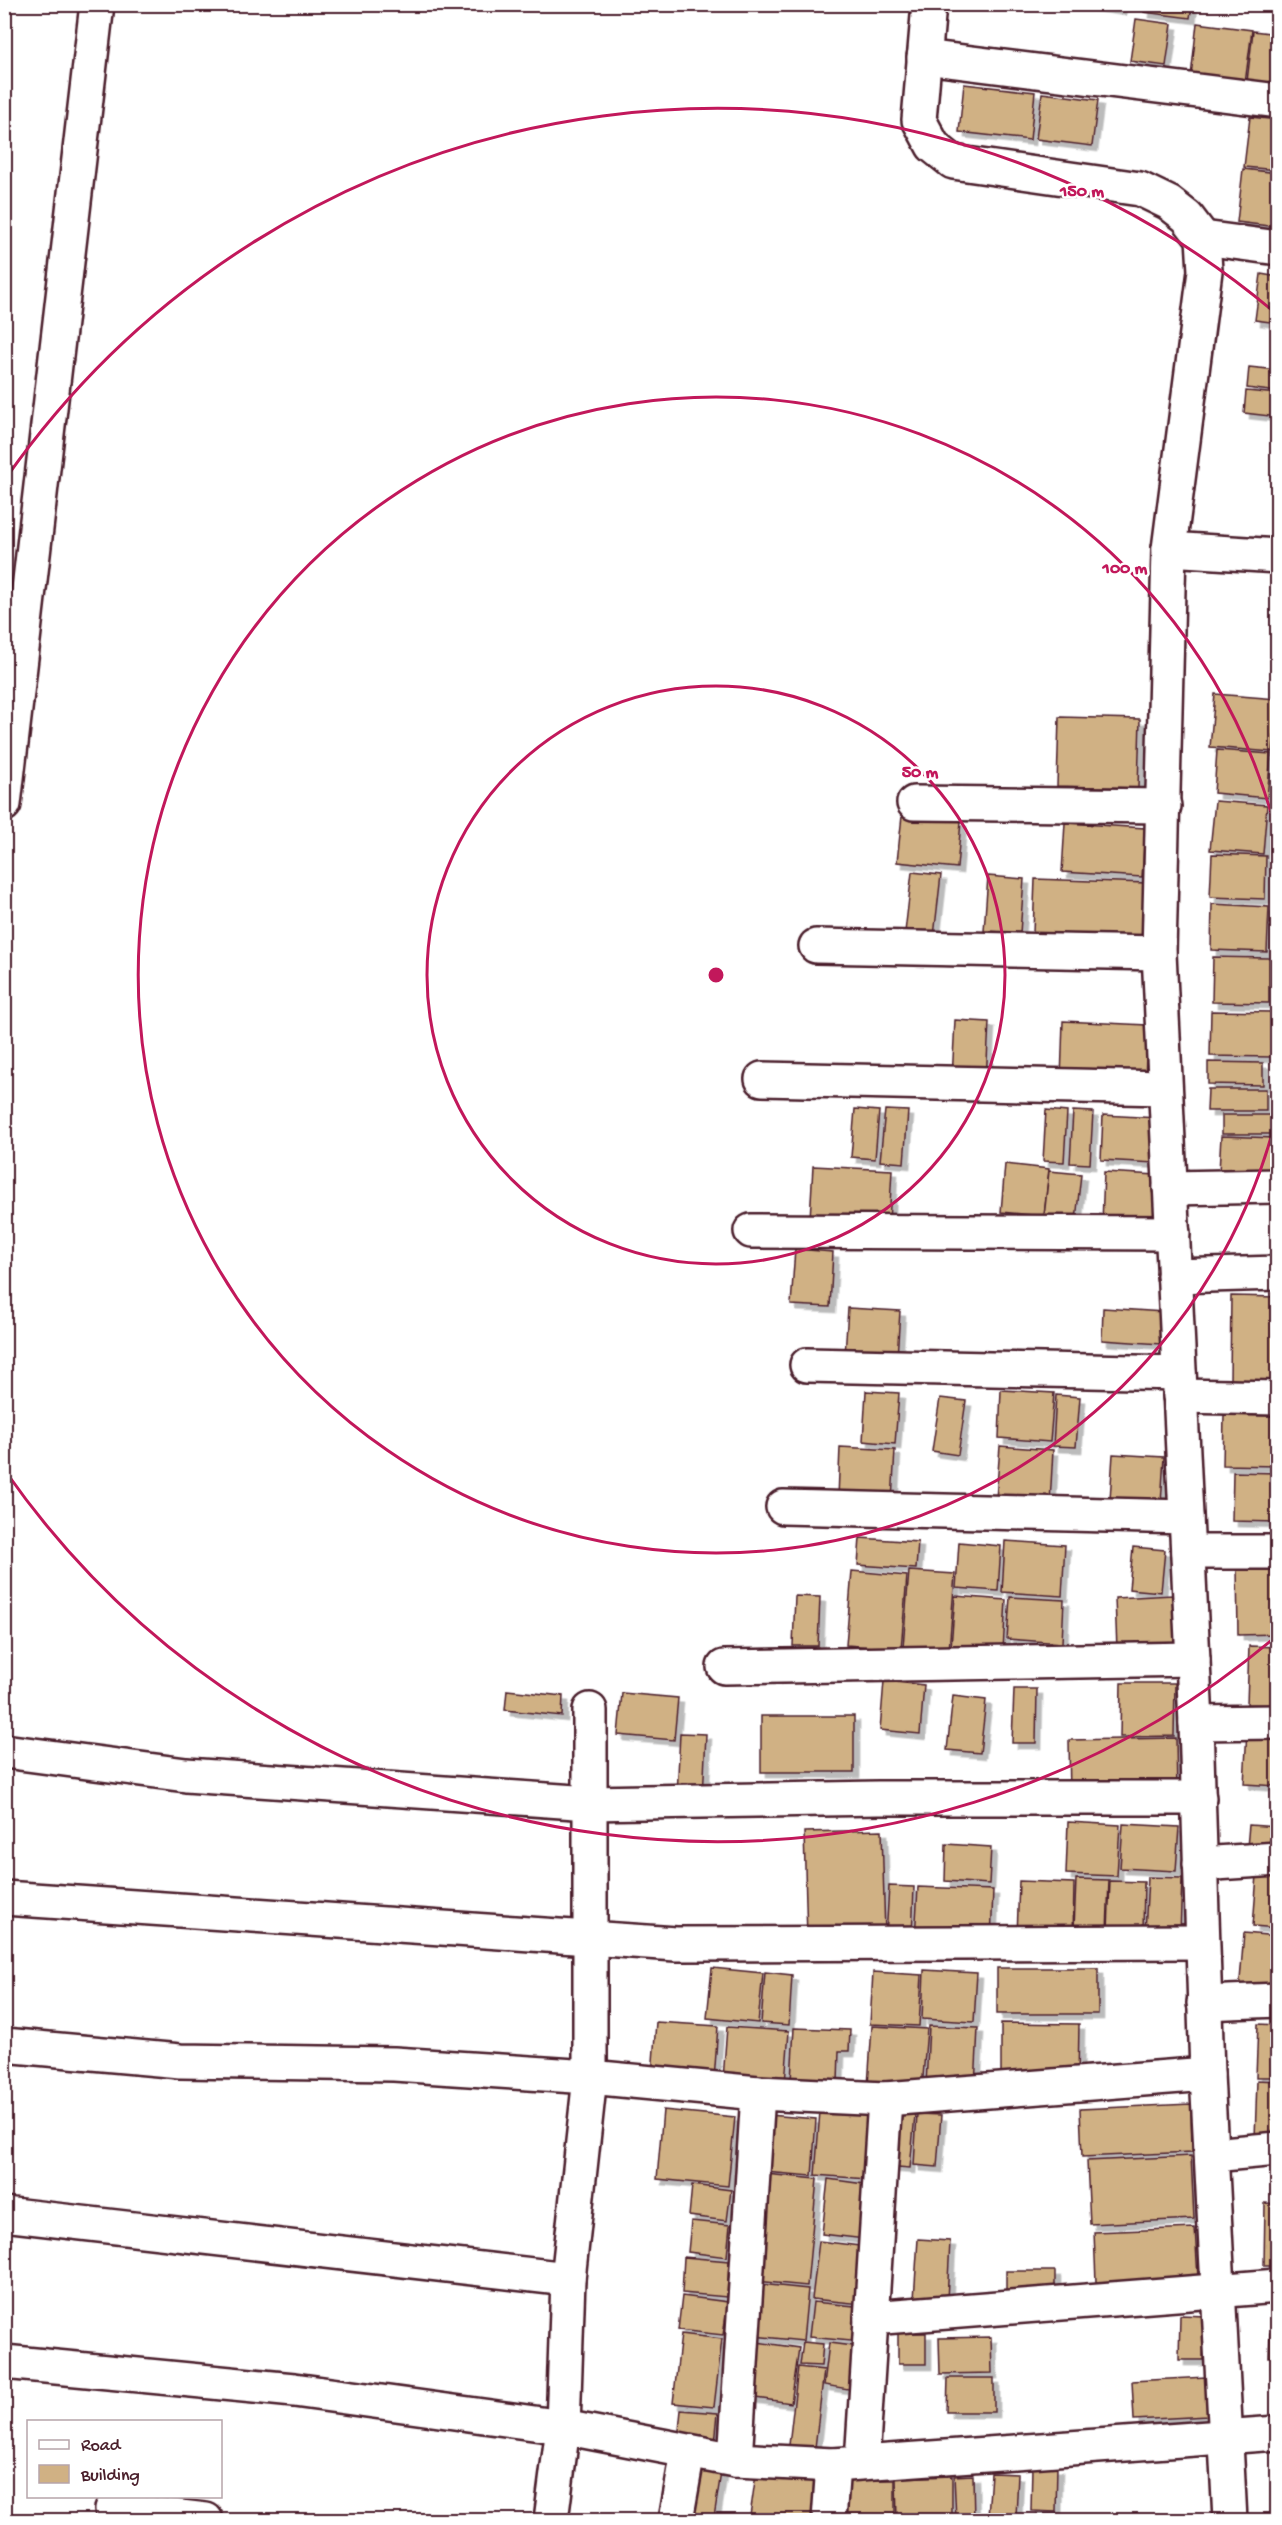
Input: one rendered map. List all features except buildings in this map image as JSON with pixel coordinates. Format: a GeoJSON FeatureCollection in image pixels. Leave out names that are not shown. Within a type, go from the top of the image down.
{"type":"FeatureCollection","features":[{"type":"Feature","properties":{"kind":"street"},"geometry":{"type":"LineString","coordinates":[[4,804],[97,4]]}},
{"type":"Feature","properties":{"kind":"street"},"geometry":{"type":"LineString","coordinates":[[929,4],[919,120],[933,146],[953,162],[1140,189],[1169,203],[1187,217],[1203,238],[1205,271],[1169,549],[1159,953],[1196,1723],[1207,2074],[1230,2520]]}},
{"type":"Feature","properties":{"kind":"street"},"geometry":{"type":"LineString","coordinates":[[924,57],[1278,101]]}},
{"type":"Feature","properties":{"kind":"street"},"geometry":{"type":"LineString","coordinates":[[1203,238],[1278,248]]}},
{"type":"Feature","properties":{"kind":"street"},"geometry":{"type":"LineString","coordinates":[[1169,549],[1278,556]]}},
{"type":"Feature","properties":{"kind":"street"},"geometry":{"type":"LineString","coordinates":[[914,803],[1164,806]]}},
{"type":"Feature","properties":{"kind":"street"},"geometry":{"type":"LineString","coordinates":[[816,946],[1159,953]]}},
{"type":"Feature","properties":{"kind":"street"},"geometry":{"type":"LineString","coordinates":[[762,1079],[1165,1088]]}},
{"type":"Feature","properties":{"kind":"street"},"geometry":{"type":"LineString","coordinates":[[1170,1188],[1278,1186]]}},
{"type":"Feature","properties":{"kind":"street"},"geometry":{"type":"LineString","coordinates":[[751,1231],[1173,1233]]}},
{"type":"Feature","properties":{"kind":"street"},"geometry":{"type":"LineString","coordinates":[[1174,1276],[1278,1273]]}},
{"type":"Feature","properties":{"kind":"street"},"geometry":{"type":"LineString","coordinates":[[807,1365],[1180,1385],[1278,1398]]}},
{"type":"Feature","properties":{"kind":"street"},"geometry":{"type":"LineString","coordinates":[[783,1507],[1186,1517]]}},
{"type":"Feature","properties":{"kind":"street"},"geometry":{"type":"LineString","coordinates":[[1188,1552],[1278,1552]]}},
{"type":"Feature","properties":{"kind":"street"},"geometry":{"type":"LineString","coordinates":[[724,1667],[1193,1659]]}},
{"type":"Feature","properties":{"kind":"street"},"geometry":{"type":"LineString","coordinates":[[551,2520],[563,2427],[568,2279],[590,2077],[590,1710]]}},
{"type":"Feature","properties":{"kind":"street"},"geometry":{"type":"LineString","coordinates":[[1196,1723],[1278,1722]]}},
{"type":"Feature","properties":{"kind":"street"},"geometry":{"type":"LineString","coordinates":[[4,1751],[186,1775],[590,1803],[878,1798],[1199,1798]]}},
{"type":"Feature","properties":{"kind":"street"},"geometry":{"type":"LineString","coordinates":[[1200,1864],[1278,1859]]}},
{"type":"Feature","properties":{"kind":"street"},"geometry":{"type":"LineString","coordinates":[[4,1898],[589,1936],[676,1944],[1202,1942]]}},
{"type":"Feature","properties":{"kind":"street"},"geometry":{"type":"LineString","coordinates":[[1204,2003],[1278,2000]]}},
{"type":"Feature","properties":{"kind":"street"},"geometry":{"type":"LineString","coordinates":[[4,2045],[180,2061],[394,2064],[590,2077],[758,2093],[885,2098],[1207,2074]]}},
{"type":"Feature","properties":{"kind":"street"},"geometry":{"type":"LineString","coordinates":[[735,2460],[758,2093]]}},
{"type":"Feature","properties":{"kind":"street"},"geometry":{"type":"LineString","coordinates":[[829,2520],[847,2464],[871,2318],[885,2098]]}},
{"type":"Feature","properties":{"kind":"street"},"geometry":{"type":"LineString","coordinates":[[1212,2155],[1278,2149]]}},
{"type":"Feature","properties":{"kind":"street"},"geometry":{"type":"LineString","coordinates":[[4,2214],[568,2279]]}},
{"type":"Feature","properties":{"kind":"street"},"geometry":{"type":"LineString","coordinates":[[871,2318],[1278,2286]]}},
{"type":"Feature","properties":{"kind":"street"},"geometry":{"type":"LineString","coordinates":[[4,2362],[294,2390],[563,2427],[735,2460],[847,2464],[1278,2433]]}},
{"type":"Feature","properties":{"kind":"street"},"geometry":{"type":"LineString","coordinates":[[676,2520],[688,2452]]}},
{"type":"Feature","properties":{"kind":"street"},"geometry":{"type":"LineString","coordinates":[[112,2509],[206,2520]]}}]}
